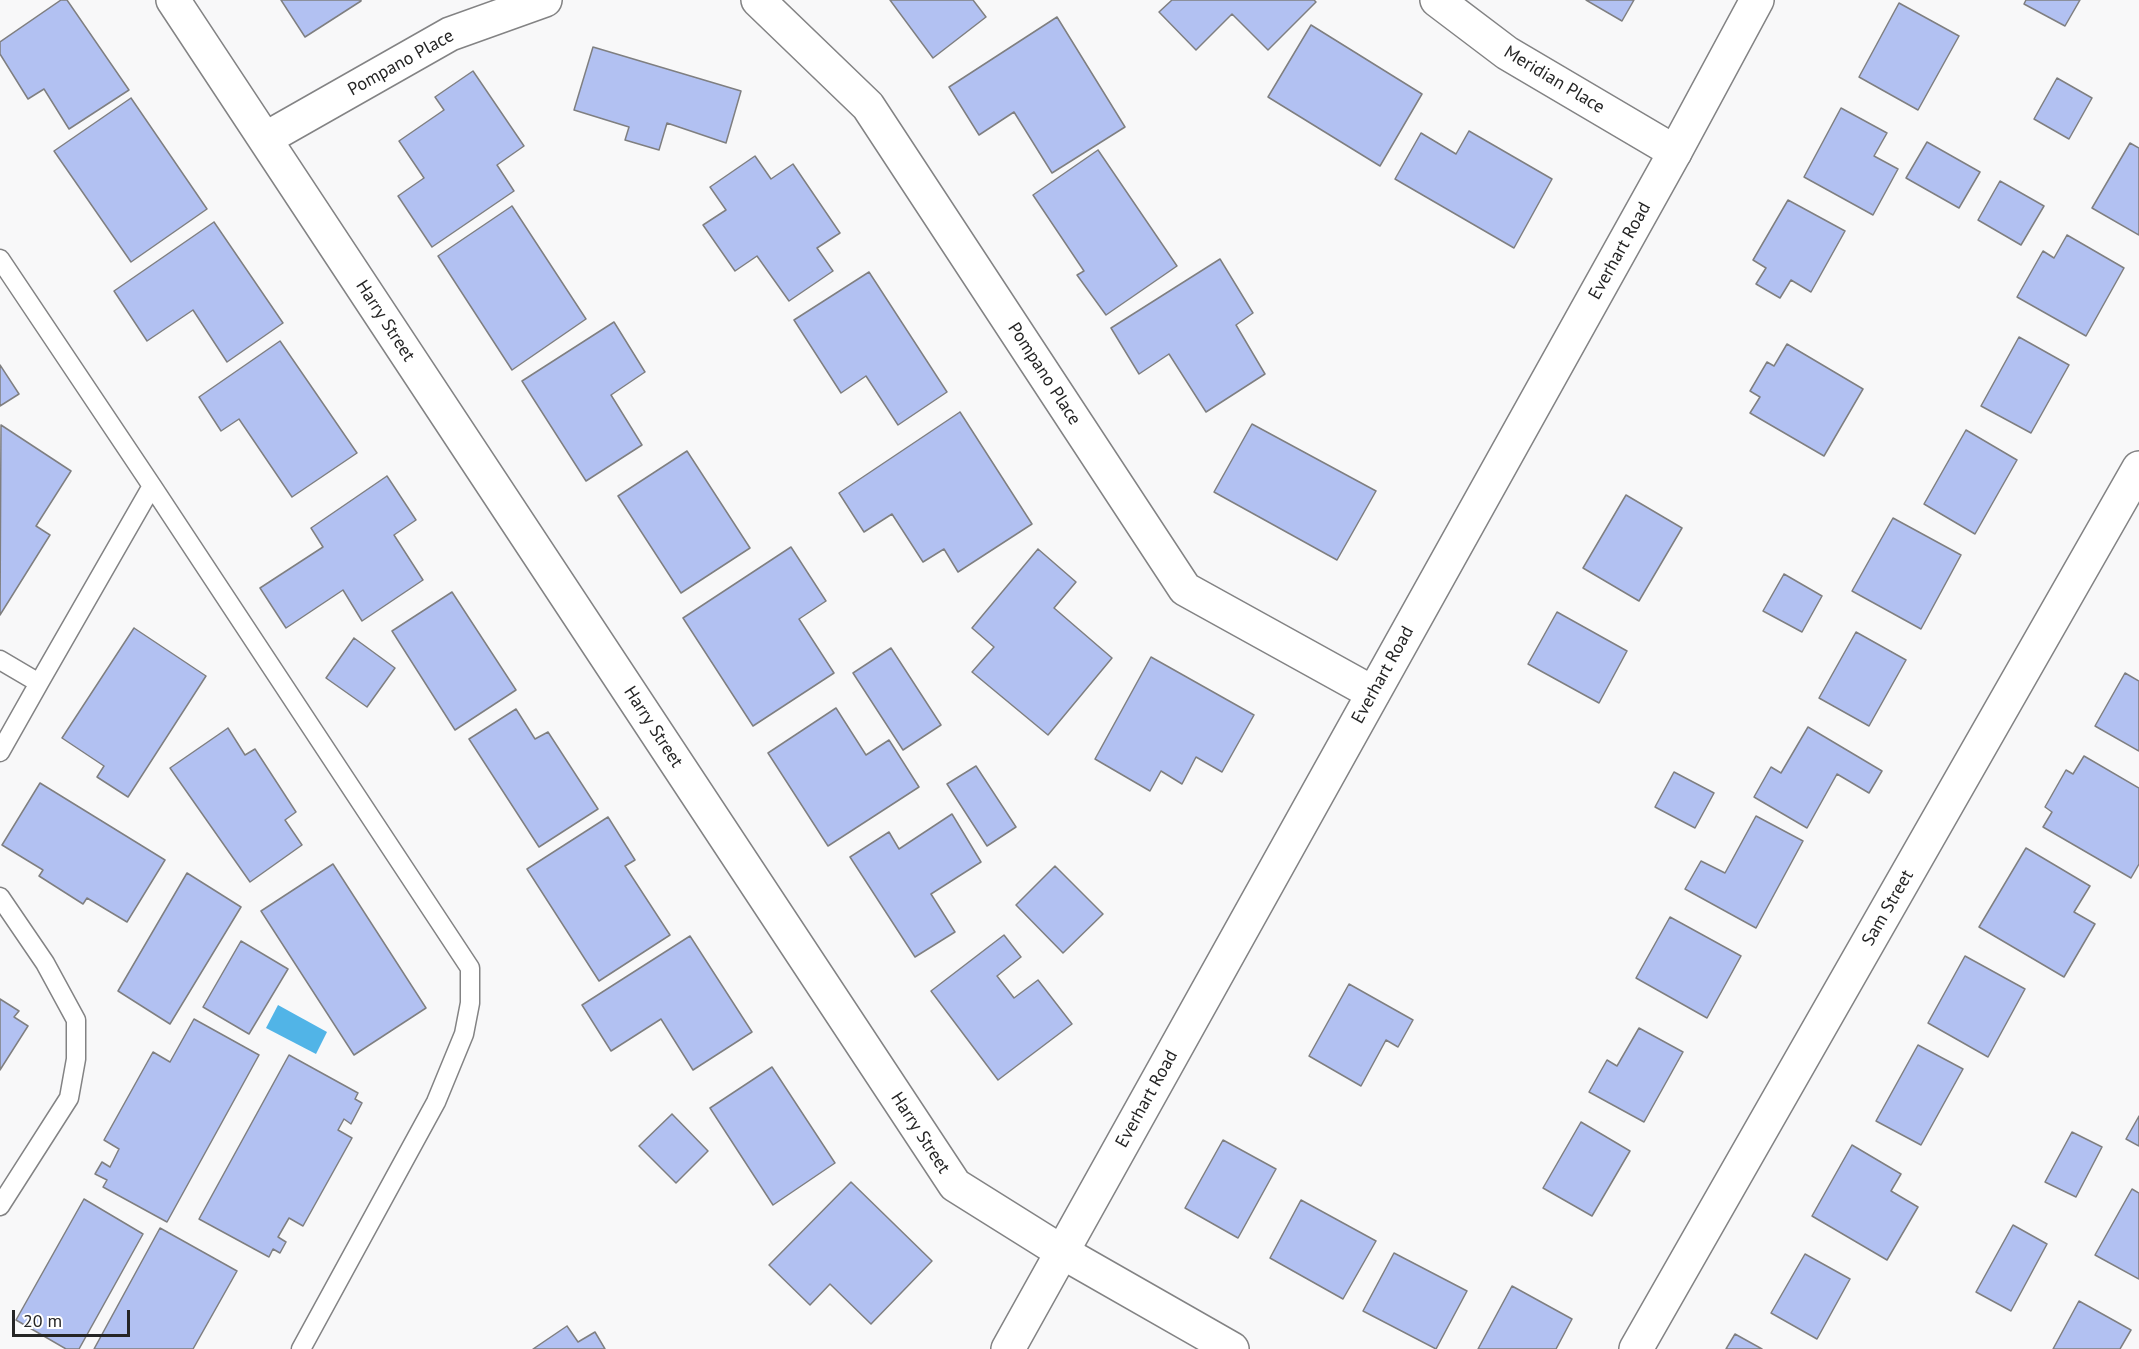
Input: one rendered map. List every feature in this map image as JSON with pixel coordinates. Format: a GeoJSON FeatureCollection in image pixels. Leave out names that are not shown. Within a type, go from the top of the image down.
{"type":"FeatureCollection","features":[{"type":"Feature","properties":{"kind":"street","name":"Harry Street"},"geometry":{"type":"LineString","coordinates":[[173,0],[954,1185],[1062,1252],[1232,1349]]}},
{"type":"Feature","properties":{"kind":"street","name":"Pompano Place"},"geometry":{"type":"LineString","coordinates":[[265,139],[450,34],[544,0]]}},
{"type":"Feature","properties":{"kind":"street","name":"Pompano Place"},"geometry":{"type":"LineString","coordinates":[[758,0],[868,106],[1185,589],[1373,693]]}},
{"type":"Feature","properties":{"kind":"street","name":"Meridian Place"},"geometry":{"type":"LineString","coordinates":[[1437,0],[1507,53],[1675,152]]}},
{"type":"Feature","properties":{"kind":"street","name":"Everhart Road"},"geometry":{"type":"LineString","coordinates":[[1008,1349],[1675,152],[1757,0]]}},
{"type":"Feature","properties":{"kind":"street","name":"Sam Street"},"geometry":{"type":"LineString","coordinates":[[1636,1349],[2139,468]]}},
{"type":"Feature","properties":{"kind":"lane"},"geometry":{"type":"LineString","coordinates":[[0,259],[470,968],[470,1003],[464,1034],[436,1102],[301,1349]]}},
{"type":"Feature","properties":{"kind":"lane"},"geometry":{"type":"LineString","coordinates":[[0,752],[152,486]]}},
{"type":"Feature","properties":{"kind":"lane"},"geometry":{"type":"LineString","coordinates":[[0,660],[39,683]]}},
{"type":"Feature","properties":{"kind":"lane"},"geometry":{"type":"LineString","coordinates":[[0,897],[45,963],[76,1020],[76,1059],[69,1098],[0,1206]]}},
{"type":"Feature","properties":{"kind":"water"},"geometry":{"type":"Polygon","coordinates":[[[278,1005],[327,1032],[316,1054],[266,1028],[278,1005]]]}},
{"type":"Feature","properties":{"kind":"building"},"geometry":{"type":"Polygon","coordinates":[[[61,0],[67,0],[129,90],[69,129],[44,89],[28,99],[0,54],[0,42],[61,0]]]}},
{"type":"Feature","properties":{"kind":"building"},"geometry":{"type":"Polygon","coordinates":[[[281,0],[361,0],[361,1],[305,37],[281,0]]]}},
{"type":"Feature","properties":{"kind":"building"},"geometry":{"type":"Polygon","coordinates":[[[890,0],[973,0],[986,17],[933,58],[890,0]]]}},
{"type":"Feature","properties":{"kind":"building"},"geometry":{"type":"Polygon","coordinates":[[[1172,0],[1314,0],[1316,2],[1268,50],[1232,14],[1196,50],[1159,12],[1172,0]]]}},
{"type":"Feature","properties":{"kind":"building"},"geometry":{"type":"Polygon","coordinates":[[[1586,0],[1634,0],[1622,21],[1586,0]]]}},
{"type":"Feature","properties":{"kind":"building"},"geometry":{"type":"Polygon","coordinates":[[[2026,0],[2080,0],[2065,26],[2024,4],[2026,0]]]}},
{"type":"Feature","properties":{"kind":"building"},"geometry":{"type":"Polygon","coordinates":[[[1899,3],[1959,36],[1918,110],[1859,77],[1899,3]]]}},
{"type":"Feature","properties":{"kind":"building"},"geometry":{"type":"Polygon","coordinates":[[[1057,17],[1125,127],[1052,173],[1014,112],[979,135],[949,87],[1057,17]]]}},
{"type":"Feature","properties":{"kind":"building"},"geometry":{"type":"Polygon","coordinates":[[[1311,25],[1422,94],[1380,166],[1268,97],[1311,25]]]}},
{"type":"Feature","properties":{"kind":"building"},"geometry":{"type":"Polygon","coordinates":[[[593,47],[741,91],[726,143],[667,123],[659,150],[625,140],[629,127],[574,110],[593,47]]]}},
{"type":"Feature","properties":{"kind":"building"},"geometry":{"type":"Polygon","coordinates":[[[473,71],[524,146],[497,165],[514,191],[432,247],[398,196],[424,178],[399,141],[444,110],[435,97],[473,71]]]}},
{"type":"Feature","properties":{"kind":"building"},"geometry":{"type":"Polygon","coordinates":[[[2057,78],[2092,98],[2069,139],[2034,119],[2057,78]]]}},
{"type":"Feature","properties":{"kind":"building"},"geometry":{"type":"Polygon","coordinates":[[[131,98],[207,209],[131,262],[54,151],[131,98]]]}},
{"type":"Feature","properties":{"kind":"building"},"geometry":{"type":"Polygon","coordinates":[[[1841,108],[1887,133],[1874,156],[1898,169],[1873,215],[1804,177],[1841,108]]]}},
{"type":"Feature","properties":{"kind":"building"},"geometry":{"type":"Polygon","coordinates":[[[1469,131],[1552,179],[1514,248],[1395,179],[1421,133],[1456,154],[1469,131]]]}},
{"type":"Feature","properties":{"kind":"building"},"geometry":{"type":"Polygon","coordinates":[[[1927,142],[1980,172],[1959,208],[1906,178],[1927,142]]]}},
{"type":"Feature","properties":{"kind":"building"},"geometry":{"type":"Polygon","coordinates":[[[2130,143],[2139,148],[2139,235],[2092,208],[2130,143]]]}},
{"type":"Feature","properties":{"kind":"building"},"geometry":{"type":"Polygon","coordinates":[[[1098,150],[1177,266],[1106,315],[1077,275],[1084,271],[1033,195],[1098,150]]]}},
{"type":"Feature","properties":{"kind":"building"},"geometry":{"type":"Polygon","coordinates":[[[755,156],[771,179],[793,164],[840,233],[817,248],[833,271],[789,301],[757,256],[735,271],[703,225],[726,210],[710,187],[755,156]]]}},
{"type":"Feature","properties":{"kind":"building"},"geometry":{"type":"Polygon","coordinates":[[[2000,181],[2044,206],[2021,245],[1978,220],[2000,181]]]}},
{"type":"Feature","properties":{"kind":"building"},"geometry":{"type":"Polygon","coordinates":[[[1788,200],[1845,231],[1811,292],[1791,280],[1780,298],[1756,284],[1766,268],[1753,260],[1788,200]]]}},
{"type":"Feature","properties":{"kind":"building"},"geometry":{"type":"Polygon","coordinates":[[[512,206],[586,319],[512,370],[438,256],[512,206]]]}},
{"type":"Feature","properties":{"kind":"building"},"geometry":{"type":"Polygon","coordinates":[[[214,222],[283,323],[227,362],[193,310],[147,341],[114,291],[214,222]]]}},
{"type":"Feature","properties":{"kind":"building"},"geometry":{"type":"Polygon","coordinates":[[[2067,235],[2124,268],[2086,336],[2017,297],[2043,251],[2054,258],[2067,235]]]}},
{"type":"Feature","properties":{"kind":"building"},"geometry":{"type":"Polygon","coordinates":[[[1220,259],[1253,313],[1236,325],[1265,374],[1206,412],[1169,354],[1139,374],[1111,328],[1220,259]]]}},
{"type":"Feature","properties":{"kind":"building"},"geometry":{"type":"Polygon","coordinates":[[[869,272],[947,392],[898,425],[866,376],[841,393],[794,320],[869,272]]]}},
{"type":"Feature","properties":{"kind":"building"},"geometry":{"type":"Polygon","coordinates":[[[614,322],[645,372],[611,395],[642,445],[586,481],[522,381],[614,322]]]}},
{"type":"Feature","properties":{"kind":"building"},"geometry":{"type":"Polygon","coordinates":[[[2019,337],[2069,365],[2031,433],[1981,406],[2019,337]]]}},
{"type":"Feature","properties":{"kind":"building"},"geometry":{"type":"Polygon","coordinates":[[[280,341],[357,453],[292,497],[239,419],[221,431],[199,397],[280,341]]]}},
{"type":"Feature","properties":{"kind":"building"},"geometry":{"type":"Polygon","coordinates":[[[1787,344],[1863,389],[1824,456],[1750,413],[1760,397],[1750,391],[1767,362],[1774,366],[1787,344]]]}},
{"type":"Feature","properties":{"kind":"building"},"geometry":{"type":"Polygon","coordinates":[[[0,365],[19,394],[0,406],[0,365]]]}},
{"type":"Feature","properties":{"kind":"building"},"geometry":{"type":"Polygon","coordinates":[[[960,412],[1032,524],[958,572],[944,549],[923,562],[892,514],[864,532],[839,493],[960,412]]]}},
{"type":"Feature","properties":{"kind":"building"},"geometry":{"type":"Polygon","coordinates":[[[1252,424],[1376,491],[1337,560],[1214,492],[1252,424]]]}},
{"type":"Feature","properties":{"kind":"building"},"geometry":{"type":"Polygon","coordinates":[[[1,425],[71,471],[36,526],[50,535],[0,615],[1,425]]]}},
{"type":"Feature","properties":{"kind":"building"},"geometry":{"type":"Polygon","coordinates":[[[1966,430],[2017,460],[1975,534],[1924,504],[1966,430]]]}},
{"type":"Feature","properties":{"kind":"building"},"geometry":{"type":"Polygon","coordinates":[[[687,451],[750,548],[681,593],[618,496],[687,451]]]}},
{"type":"Feature","properties":{"kind":"building"},"geometry":{"type":"Polygon","coordinates":[[[387,476],[416,520],[394,535],[423,580],[362,621],[343,590],[286,628],[260,588],[323,547],[311,528],[387,476]]]}},
{"type":"Feature","properties":{"kind":"building"},"geometry":{"type":"Polygon","coordinates":[[[1626,495],[1682,528],[1639,601],[1583,568],[1626,495]]]}},
{"type":"Feature","properties":{"kind":"building"},"geometry":{"type":"Polygon","coordinates":[[[1893,518],[1961,555],[1921,629],[1852,591],[1893,518]]]}},
{"type":"Feature","properties":{"kind":"building"},"geometry":{"type":"Polygon","coordinates":[[[791,547],[826,601],[799,619],[834,673],[753,726],[683,618],[791,547]]]}},
{"type":"Feature","properties":{"kind":"building"},"geometry":{"type":"Polygon","coordinates":[[[1038,549],[1076,582],[1054,608],[1112,658],[1048,735],[972,672],[994,647],[972,628],[1038,549]]]}},
{"type":"Feature","properties":{"kind":"building"},"geometry":{"type":"Polygon","coordinates":[[[1784,574],[1822,596],[1802,632],[1763,611],[1784,574]]]}},
{"type":"Feature","properties":{"kind":"building"},"geometry":{"type":"Polygon","coordinates":[[[452,592],[516,690],[455,730],[392,631],[452,592]]]}},
{"type":"Feature","properties":{"kind":"building"},"geometry":{"type":"Polygon","coordinates":[[[1557,612],[1627,651],[1599,703],[1528,664],[1557,612]]]}},
{"type":"Feature","properties":{"kind":"building"},"geometry":{"type":"Polygon","coordinates":[[[134,628],[206,676],[128,797],[97,777],[104,766],[62,738],[134,628]]]}},
{"type":"Feature","properties":{"kind":"building"},"geometry":{"type":"Polygon","coordinates":[[[1856,632],[1906,660],[1869,726],[1819,698],[1856,632]]]}},
{"type":"Feature","properties":{"kind":"building"},"geometry":{"type":"Polygon","coordinates":[[[354,638],[395,668],[367,707],[326,678],[354,638]]]}},
{"type":"Feature","properties":{"kind":"building"},"geometry":{"type":"Polygon","coordinates":[[[891,648],[941,725],[903,750],[853,673],[891,648]]]}},
{"type":"Feature","properties":{"kind":"building"},"geometry":{"type":"Polygon","coordinates":[[[1151,657],[1254,715],[1222,772],[1196,757],[1182,784],[1161,771],[1150,791],[1095,759],[1151,657]]]}},
{"type":"Feature","properties":{"kind":"building"},"geometry":{"type":"Polygon","coordinates":[[[2125,673],[2139,681],[2139,751],[2095,726],[2125,673]]]}},
{"type":"Feature","properties":{"kind":"building"},"geometry":{"type":"Polygon","coordinates":[[[836,708],[866,755],[889,740],[919,787],[828,846],[768,753],[836,708]]]}},
{"type":"Feature","properties":{"kind":"building"},"geometry":{"type":"Polygon","coordinates":[[[516,709],[535,739],[548,732],[598,809],[539,847],[469,739],[516,709]]]}},
{"type":"Feature","properties":{"kind":"building"},"geometry":{"type":"Polygon","coordinates":[[[1808,727],[1882,771],[1869,793],[1837,774],[1807,828],[1754,797],[1771,767],[1781,773],[1808,727]]]}},
{"type":"Feature","properties":{"kind":"building"},"geometry":{"type":"Polygon","coordinates":[[[228,728],[245,755],[255,749],[296,812],[285,820],[302,845],[250,882],[170,768],[228,728]]]}},
{"type":"Feature","properties":{"kind":"building"},"geometry":{"type":"Polygon","coordinates":[[[2084,756],[2139,788],[2139,864],[2131,878],[2043,827],[2052,812],[2045,807],[2066,770],[2073,774],[2084,756]]]}},
{"type":"Feature","properties":{"kind":"building"},"geometry":{"type":"Polygon","coordinates":[[[976,766],[1016,827],[987,846],[947,784],[976,766]]]}},
{"type":"Feature","properties":{"kind":"building"},"geometry":{"type":"Polygon","coordinates":[[[1674,772],[1714,793],[1695,828],[1655,807],[1674,772]]]}},
{"type":"Feature","properties":{"kind":"building"},"geometry":{"type":"Polygon","coordinates":[[[40,783],[165,860],[127,922],[87,898],[83,904],[39,876],[43,870],[2,845],[40,783]]]}},
{"type":"Feature","properties":{"kind":"building"},"geometry":{"type":"Polygon","coordinates":[[[952,814],[981,862],[931,894],[955,932],[915,957],[850,857],[889,832],[899,849],[952,814]]]}},
{"type":"Feature","properties":{"kind":"building"},"geometry":{"type":"Polygon","coordinates":[[[1756,816],[1803,841],[1756,928],[1685,889],[1701,861],[1725,873],[1756,816]]]}},
{"type":"Feature","properties":{"kind":"building"},"geometry":{"type":"Polygon","coordinates":[[[608,817],[635,860],[625,866],[670,935],[599,981],[527,869],[608,817]]]}},
{"type":"Feature","properties":{"kind":"building"},"geometry":{"type":"Polygon","coordinates":[[[2026,848],[2090,886],[2074,912],[2095,924],[2064,977],[1979,927],[2026,848]]]}},
{"type":"Feature","properties":{"kind":"building"},"geometry":{"type":"Polygon","coordinates":[[[333,864],[426,1008],[354,1055],[261,911],[333,864]]]}},
{"type":"Feature","properties":{"kind":"building"},"geometry":{"type":"Polygon","coordinates":[[[1055,866],[1103,914],[1063,953],[1016,905],[1055,866]]]}},
{"type":"Feature","properties":{"kind":"building"},"geometry":{"type":"Polygon","coordinates":[[[187,873],[241,907],[170,1024],[118,991],[187,873]]]}},
{"type":"Feature","properties":{"kind":"building"},"geometry":{"type":"Polygon","coordinates":[[[1670,917],[1741,956],[1707,1018],[1636,978],[1670,917]]]}},
{"type":"Feature","properties":{"kind":"building"},"geometry":{"type":"Polygon","coordinates":[[[1004,935],[1021,957],[997,976],[1014,998],[1038,980],[1072,1024],[998,1080],[931,991],[1004,935]]]}},
{"type":"Feature","properties":{"kind":"building"},"geometry":{"type":"Polygon","coordinates":[[[690,936],[752,1032],[693,1070],[661,1019],[611,1051],[582,1005],[690,936]]]}},
{"type":"Feature","properties":{"kind":"building"},"geometry":{"type":"Polygon","coordinates":[[[241,941],[288,969],[249,1034],[203,1007],[241,941]]]}},
{"type":"Feature","properties":{"kind":"building"},"geometry":{"type":"Polygon","coordinates":[[[1965,956],[2025,989],[1988,1057],[1928,1023],[1965,956]]]}},
{"type":"Feature","properties":{"kind":"building"},"geometry":{"type":"Polygon","coordinates":[[[1349,984],[1413,1020],[1398,1047],[1386,1040],[1361,1086],[1309,1056],[1349,984]]]}},
{"type":"Feature","properties":{"kind":"building"},"geometry":{"type":"Polygon","coordinates":[[[0,999],[19,1011],[14,1017],[28,1026],[0,1070],[0,999]]]}},
{"type":"Feature","properties":{"kind":"building"},"geometry":{"type":"Polygon","coordinates":[[[194,1019],[259,1055],[167,1222],[103,1187],[107,1180],[95,1174],[102,1162],[110,1167],[119,1149],[104,1140],[153,1052],[170,1062],[194,1019]]]}},
{"type":"Feature","properties":{"kind":"building"},"geometry":{"type":"Polygon","coordinates":[[[1639,1028],[1683,1052],[1644,1122],[1589,1092],[1607,1060],[1617,1066],[1639,1028]]]}},
{"type":"Feature","properties":{"kind":"building"},"geometry":{"type":"Polygon","coordinates":[[[1918,1045],[1963,1069],[1921,1145],[1876,1121],[1918,1045]]]}},
{"type":"Feature","properties":{"kind":"building"},"geometry":{"type":"Polygon","coordinates":[[[289,1055],[358,1093],[355,1099],[362,1103],[351,1124],[344,1119],[338,1130],[352,1138],[303,1226],[289,1218],[278,1237],[286,1242],[280,1253],[273,1249],[269,1257],[199,1219],[289,1055]]]}},
{"type":"Feature","properties":{"kind":"building"},"geometry":{"type":"Polygon","coordinates":[[[772,1067],[835,1163],[773,1205],[710,1108],[772,1067]]]}},
{"type":"Feature","properties":{"kind":"building"},"geometry":{"type":"Polygon","coordinates":[[[672,1114],[708,1151],[676,1183],[639,1146],[672,1114]]]}},
{"type":"Feature","properties":{"kind":"building"},"geometry":{"type":"Polygon","coordinates":[[[2139,1116],[2139,1146],[2126,1139],[2139,1116]]]}},
{"type":"Feature","properties":{"kind":"building"},"geometry":{"type":"Polygon","coordinates":[[[1581,1122],[1630,1151],[1592,1216],[1543,1188],[1581,1122]]]}},
{"type":"Feature","properties":{"kind":"building"},"geometry":{"type":"Polygon","coordinates":[[[2072,1132],[2102,1147],[2076,1197],[2045,1182],[2072,1132]]]}},
{"type":"Feature","properties":{"kind":"building"},"geometry":{"type":"Polygon","coordinates":[[[1223,1140],[1276,1169],[1238,1238],[1185,1208],[1223,1140]]]}},
{"type":"Feature","properties":{"kind":"building"},"geometry":{"type":"Polygon","coordinates":[[[1852,1145],[1901,1174],[1891,1191],[1918,1207],[1887,1260],[1812,1216],[1852,1145]]]}},
{"type":"Feature","properties":{"kind":"building"},"geometry":{"type":"Polygon","coordinates":[[[851,1182],[932,1261],[871,1324],[830,1284],[810,1305],[769,1265],[851,1182]]]}},
{"type":"Feature","properties":{"kind":"building"},"geometry":{"type":"Polygon","coordinates":[[[2132,1189],[2139,1193],[2139,1279],[2095,1255],[2132,1189]]]}},
{"type":"Feature","properties":{"kind":"building"},"geometry":{"type":"Polygon","coordinates":[[[84,1199],[143,1234],[79,1349],[66,1349],[16,1320],[84,1199]]]}},
{"type":"Feature","properties":{"kind":"building"},"geometry":{"type":"Polygon","coordinates":[[[1301,1200],[1376,1241],[1343,1299],[1270,1258],[1301,1200]]]}},
{"type":"Feature","properties":{"kind":"building"},"geometry":{"type":"Polygon","coordinates":[[[2013,1225],[2047,1244],[2011,1311],[1976,1292],[2013,1225]]]}},
{"type":"Feature","properties":{"kind":"building"},"geometry":{"type":"Polygon","coordinates":[[[160,1228],[237,1271],[193,1349],[94,1349],[160,1228]]]}},
{"type":"Feature","properties":{"kind":"building"},"geometry":{"type":"Polygon","coordinates":[[[1394,1253],[1467,1291],[1436,1349],[1363,1311],[1394,1253]]]}},
{"type":"Feature","properties":{"kind":"building"},"geometry":{"type":"Polygon","coordinates":[[[1805,1254],[1850,1279],[1817,1339],[1771,1313],[1805,1254]]]}},
{"type":"Feature","properties":{"kind":"building"},"geometry":{"type":"Polygon","coordinates":[[[1512,1286],[1572,1319],[1556,1349],[1478,1349],[1512,1286]]]}},
{"type":"Feature","properties":{"kind":"building"},"geometry":{"type":"Polygon","coordinates":[[[2079,1301],[2131,1330],[2120,1349],[2053,1349],[2079,1301]]]}},
{"type":"Feature","properties":{"kind":"building"},"geometry":{"type":"Polygon","coordinates":[[[567,1326],[578,1342],[595,1332],[605,1349],[533,1349],[567,1326]]]}},
{"type":"Feature","properties":{"kind":"building"},"geometry":{"type":"Polygon","coordinates":[[[1735,1334],[1762,1349],[1726,1349],[1735,1334]]]}}]}
